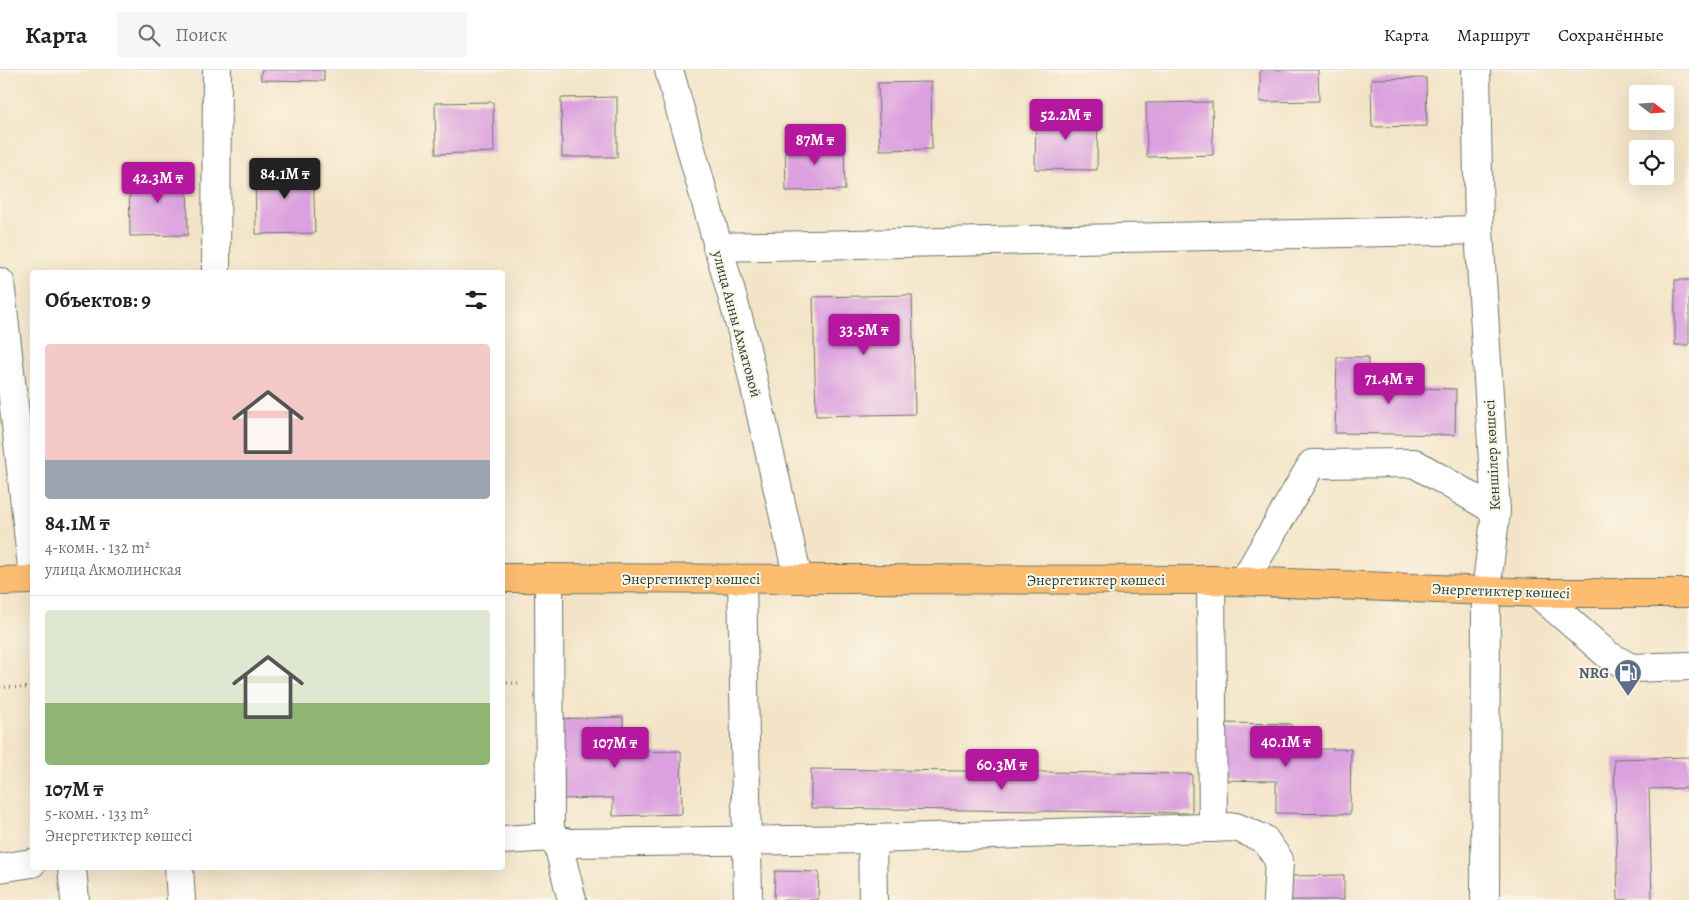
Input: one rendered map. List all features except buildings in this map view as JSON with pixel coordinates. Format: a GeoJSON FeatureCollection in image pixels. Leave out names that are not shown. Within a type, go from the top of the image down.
{"type":"FeatureCollection","features":[{"type":"Feature","properties":{"kind":"main road","name":"Энергетиктер көшесі"},"geometry":{"type":"LineString","coordinates":[[505,578],[1211,580],[1537,593],[1689,593]]}},
{"type":"Feature","properties":{"kind":"main road"},"geometry":{"type":"LineString","coordinates":[[0,581],[30,580]]}},
{"type":"Feature","properties":{"kind":"street"},"geometry":{"type":"LineString","coordinates":[[216,270],[217,70]]}},
{"type":"Feature","properties":{"kind":"street","name":"улица Анны Ахматовой"},"geometry":{"type":"LineString","coordinates":[[669,70],[744,339],[798,579]]}},
{"type":"Feature","properties":{"kind":"street","name":"Кеншілер көшесі"},"geometry":{"type":"LineString","coordinates":[[1476,70],[1478,230],[1496,511],[1486,591],[1485,900]]}},
{"type":"Feature","properties":{"kind":"street"},"geometry":{"type":"LineString","coordinates":[[717,247],[1478,230]]}},
{"type":"Feature","properties":{"kind":"street"},"geometry":{"type":"LineString","coordinates":[[0,282],[30,549]]}},
{"type":"Feature","properties":{"kind":"street"},"geometry":{"type":"LineString","coordinates":[[1244,581],[1312,464],[1414,463],[1496,511]]}},
{"type":"Feature","properties":{"kind":"street"},"geometry":{"type":"LineString","coordinates":[[549,578],[550,830],[555,839],[572,900]]}},
{"type":"Feature","properties":{"kind":"street"},"geometry":{"type":"LineString","coordinates":[[742,579],[748,900]]}},
{"type":"Feature","properties":{"kind":"street"},"geometry":{"type":"LineString","coordinates":[[1211,580],[1213,828]]}},
{"type":"Feature","properties":{"kind":"street"},"geometry":{"type":"LineString","coordinates":[[1537,593],[1608,656],[1631,668],[1689,666]]}},
{"type":"Feature","properties":{"kind":"street"},"geometry":{"type":"LineString","coordinates":[[505,840],[555,839],[570,843],[872,839],[1236,827],[1264,839],[1279,860],[1276,900]]}},
{"type":"Feature","properties":{"kind":"street"},"geometry":{"type":"LineString","coordinates":[[872,839],[873,900]]}},
{"type":"Feature","properties":{"kind":"street"},"geometry":{"type":"LineString","coordinates":[[0,868],[30,863]]}},
{"type":"Feature","properties":{"kind":"street"},"geometry":{"type":"LineString","coordinates":[[72,870],[75,900]]}},
{"type":"Feature","properties":{"kind":"street"},"geometry":{"type":"LineString","coordinates":[[179,870],[181,900]]}},
{"type":"Feature","properties":{"kind":"path"},"geometry":{"type":"LineString","coordinates":[[0,687],[30,688]]}},
{"type":"Feature","properties":{"kind":"place","name":"NRG"},"geometry":{"type":"Point","coordinates":[1628,697]}}]}
